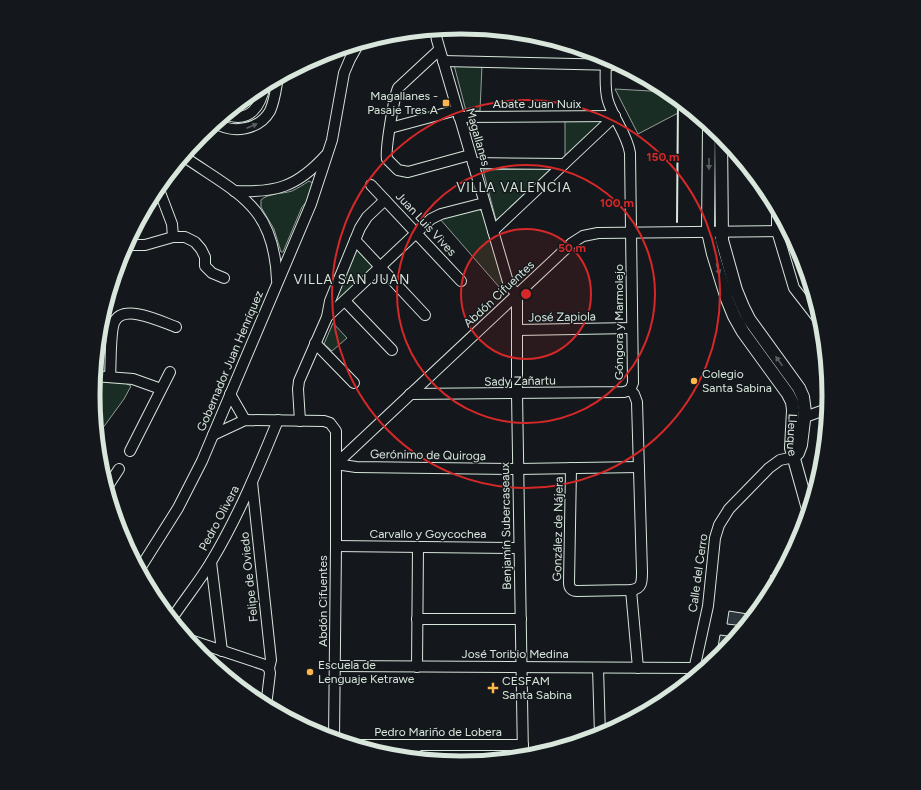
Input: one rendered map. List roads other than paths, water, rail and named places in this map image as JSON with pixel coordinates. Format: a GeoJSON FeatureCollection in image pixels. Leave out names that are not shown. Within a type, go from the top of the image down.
{"type":"FeatureCollection","features":[{"type":"Feature","properties":{"kind":"main road","name":"Lleuque"},"geometry":{"type":"LineString","coordinates":[[709,133],[708,232],[713,254],[738,310],[756,329],[801,392],[805,407],[805,417],[801,445],[798,453],[794,457]]}},
{"type":"Feature","properties":{"kind":"main road","name":"Lleuque"},"geometry":{"type":"LineString","coordinates":[[721,145],[721,231],[743,332],[790,398],[793,410],[791,444],[794,457]]}},
{"type":"Feature","properties":{"kind":"main road"},"geometry":{"type":"LineString","coordinates":[[794,457],[805,500]]}},
{"type":"Feature","properties":{"kind":"street","name":"Magallanes"},"geometry":{"type":"LineString","coordinates":[[436,35],[471,159],[508,282],[517,294]]}},
{"type":"Feature","properties":{"kind":"street","name":"Gobernador Juan Henríquez"},"geometry":{"type":"LineString","coordinates":[[142,565],[178,508],[202,461],[311,204],[329,153],[335,128],[344,73],[355,50]]}},
{"type":"Feature","properties":{"kind":"street"},"geometry":{"type":"LineString","coordinates":[[440,50],[398,88],[390,128],[387,153],[387,159],[390,164],[398,170],[408,172],[471,159],[564,164]]}},
{"type":"Feature","properties":{"kind":"street"},"geometry":{"type":"LineString","coordinates":[[443,61],[599,61]]}},
{"type":"Feature","properties":{"kind":"street","name":"Góngora y Marmolejo"},"geometry":{"type":"LineString","coordinates":[[606,64],[606,93],[608,102],[626,136],[630,153],[633,383],[630,390],[634,394],[637,402],[642,572],[642,582],[635,589],[638,668]]}},
{"type":"Feature","properties":{"kind":"street"},"geometry":{"type":"LineString","coordinates":[[220,126],[235,129],[250,127],[262,120],[270,110],[276,84]]}},
{"type":"Feature","properties":{"kind":"street"},"geometry":{"type":"LineString","coordinates":[[232,116],[238,117],[252,112],[260,104],[263,93]]}},
{"type":"Feature","properties":{"kind":"street","name":"Abate Juan Nuix"},"geometry":{"type":"LineString","coordinates":[[390,128],[458,114],[615,116]]}},
{"type":"Feature","properties":{"kind":"street"},"geometry":{"type":"LineString","coordinates":[[493,231],[615,116]]}},
{"type":"Feature","properties":{"kind":"street"},"geometry":{"type":"LineString","coordinates":[[234,191],[265,191],[283,187],[306,174],[329,153]]}},
{"type":"Feature","properties":{"kind":"street"},"geometry":{"type":"LineString","coordinates":[[187,159],[250,203],[261,218],[266,226],[274,250],[277,284]]}},
{"type":"Feature","properties":{"kind":"street","name":"Juan Luis Vives"},"geometry":{"type":"LineString","coordinates":[[371,185],[461,281]]}},
{"type":"Feature","properties":{"kind":"street"},"geometry":{"type":"LineString","coordinates":[[160,193],[172,224],[173,237]]}},
{"type":"Feature","properties":{"kind":"street"},"geometry":{"type":"LineString","coordinates":[[300,421],[298,385],[327,317],[330,301],[364,221],[385,200]]}},
{"type":"Feature","properties":{"kind":"street"},"geometry":{"type":"LineString","coordinates":[[327,317],[436,216],[484,203]]}},
{"type":"Feature","properties":{"kind":"street"},"geometry":{"type":"LineString","coordinates":[[777,222],[777,231],[794,288],[811,310]]}},
{"type":"Feature","properties":{"kind":"street","name":"Abdón Cifuentes"},"geometry":{"type":"LineString","coordinates":[[336,464],[572,243],[583,236],[598,233],[631,232],[782,231]]}},
{"type":"Feature","properties":{"kind":"street"},"geometry":{"type":"LineString","coordinates":[[133,245],[150,244],[173,237],[185,237],[195,242],[203,253],[205,257],[205,266],[212,273],[224,278]]}},
{"type":"Feature","properties":{"kind":"street"},"geometry":{"type":"LineString","coordinates":[[355,240],[425,315]]}},
{"type":"Feature","properties":{"kind":"street","name":"Benjamín Subercaseaux"},"geometry":{"type":"LineString","coordinates":[[517,294],[519,548],[523,750]]}},
{"type":"Feature","properties":{"kind":"street"},"geometry":{"type":"LineString","coordinates":[[345,301],[392,350]]}},
{"type":"Feature","properties":{"kind":"street"},"geometry":{"type":"LineString","coordinates":[[110,376],[112,331],[114,323],[119,316],[126,314],[141,315],[156,319],[176,328]]}},
{"type":"Feature","properties":{"kind":"street","name":"José Zapiola"},"geometry":{"type":"LineString","coordinates":[[517,330],[632,328]]}},
{"type":"Feature","properties":{"kind":"street"},"geometry":{"type":"LineString","coordinates":[[315,343],[354,383]]}},
{"type":"Feature","properties":{"kind":"street"},"geometry":{"type":"LineString","coordinates":[[130,450],[170,372]]}},
{"type":"Feature","properties":{"kind":"street"},"geometry":{"type":"LineString","coordinates":[[100,376],[133,379],[161,389]]}},
{"type":"Feature","properties":{"kind":"street","name":"Sady Zañartu"},"geometry":{"type":"LineString","coordinates":[[410,394],[517,394],[624,392],[630,390]]}},
{"type":"Feature","properties":{"kind":"street"},"geometry":{"type":"LineString","coordinates":[[230,394],[246,420]]}},
{"type":"Feature","properties":{"kind":"street"},"geometry":{"type":"LineString","coordinates":[[805,417],[821,411]]}},
{"type":"Feature","properties":{"kind":"street","name":"Abdón Cifuentes"},"geometry":{"type":"LineString","coordinates":[[213,435],[246,420],[324,421],[333,425],[336,431],[334,733]]}},
{"type":"Feature","properties":{"kind":"street","name":"Pedro Olivera"},"geometry":{"type":"LineString","coordinates":[[175,616],[211,562],[252,482],[278,420]]}},
{"type":"Feature","properties":{"kind":"street","name":"Calle del Cerro"},"geometry":{"type":"LineString","coordinates":[[694,668],[708,606],[716,538],[719,525],[729,509],[769,468],[780,460],[794,457]]}},
{"type":"Feature","properties":{"kind":"street","name":"Gerónimo de Quiroga"},"geometry":{"type":"LineString","coordinates":[[336,464],[356,467],[518,469],[639,467]]}},
{"type":"Feature","properties":{"kind":"street","name":"González de Nájera"},"geometry":{"type":"LineString","coordinates":[[571,468],[569,583],[571,589],[577,591],[635,589]]}},
{"type":"Feature","properties":{"kind":"street"},"geometry":{"type":"LineString","coordinates":[[110,482],[119,469]]}},
{"type":"Feature","properties":{"kind":"street","name":"Felipe de Oviedo"},"geometry":{"type":"LineString","coordinates":[[252,482],[271,660],[267,699]]}},
{"type":"Feature","properties":{"kind":"street","name":"Carvallo y Goycochea"},"geometry":{"type":"LineString","coordinates":[[336,546],[519,548]]}},
{"type":"Feature","properties":{"kind":"street"},"geometry":{"type":"LineString","coordinates":[[417,667],[418,547]]}},
{"type":"Feature","properties":{"kind":"street"},"geometry":{"type":"LineString","coordinates":[[211,562],[222,651]]}},
{"type":"Feature","properties":{"kind":"street"},"geometry":{"type":"LineString","coordinates":[[417,618],[521,619]]}},
{"type":"Feature","properties":{"kind":"street"},"geometry":{"type":"LineString","coordinates":[[198,643],[265,665],[269,668]]}},
{"type":"Feature","properties":{"kind":"street","name":"José Toribio Medina"},"geometry":{"type":"LineString","coordinates":[[335,666],[694,668]]}},
{"type":"Feature","properties":{"kind":"street"},"geometry":{"type":"LineString","coordinates":[[598,668],[600,729]]}},
{"type":"Feature","properties":{"kind":"street","name":"Pedro Mariño de Lobera"},"geometry":{"type":"LineString","coordinates":[[372,745],[523,745]]}},
{"type":"Feature","properties":{"kind":"street"},"geometry":{"type":"LineString","coordinates":[[415,745],[416,753]]}},
{"type":"Feature","properties":{"kind":"place","name":"Magallanes - Pasaje Tres A"},"geometry":{"type":"Point","coordinates":[446,103]}},
{"type":"Feature","properties":{"kind":"place","name":"Colegio Santa Sabina"},"geometry":{"type":"Point","coordinates":[694,381]}},
{"type":"Feature","properties":{"kind":"place","name":"Escuela de Lenguaje Ketrawe"},"geometry":{"type":"Point","coordinates":[310,672]}},
{"type":"Feature","properties":{"kind":"place","name":"CESFAM Santa Sabina"},"geometry":{"type":"Point","coordinates":[493,688]}},
{"type":"Feature","properties":{"kind":"district","name":"VILLA VALENCIA"},"geometry":{"type":"Point","coordinates":[514,187]}},
{"type":"Feature","properties":{"kind":"district","name":"VILLA SAN JUAN"},"geometry":{"type":"Point","coordinates":[352,279]}}]}
